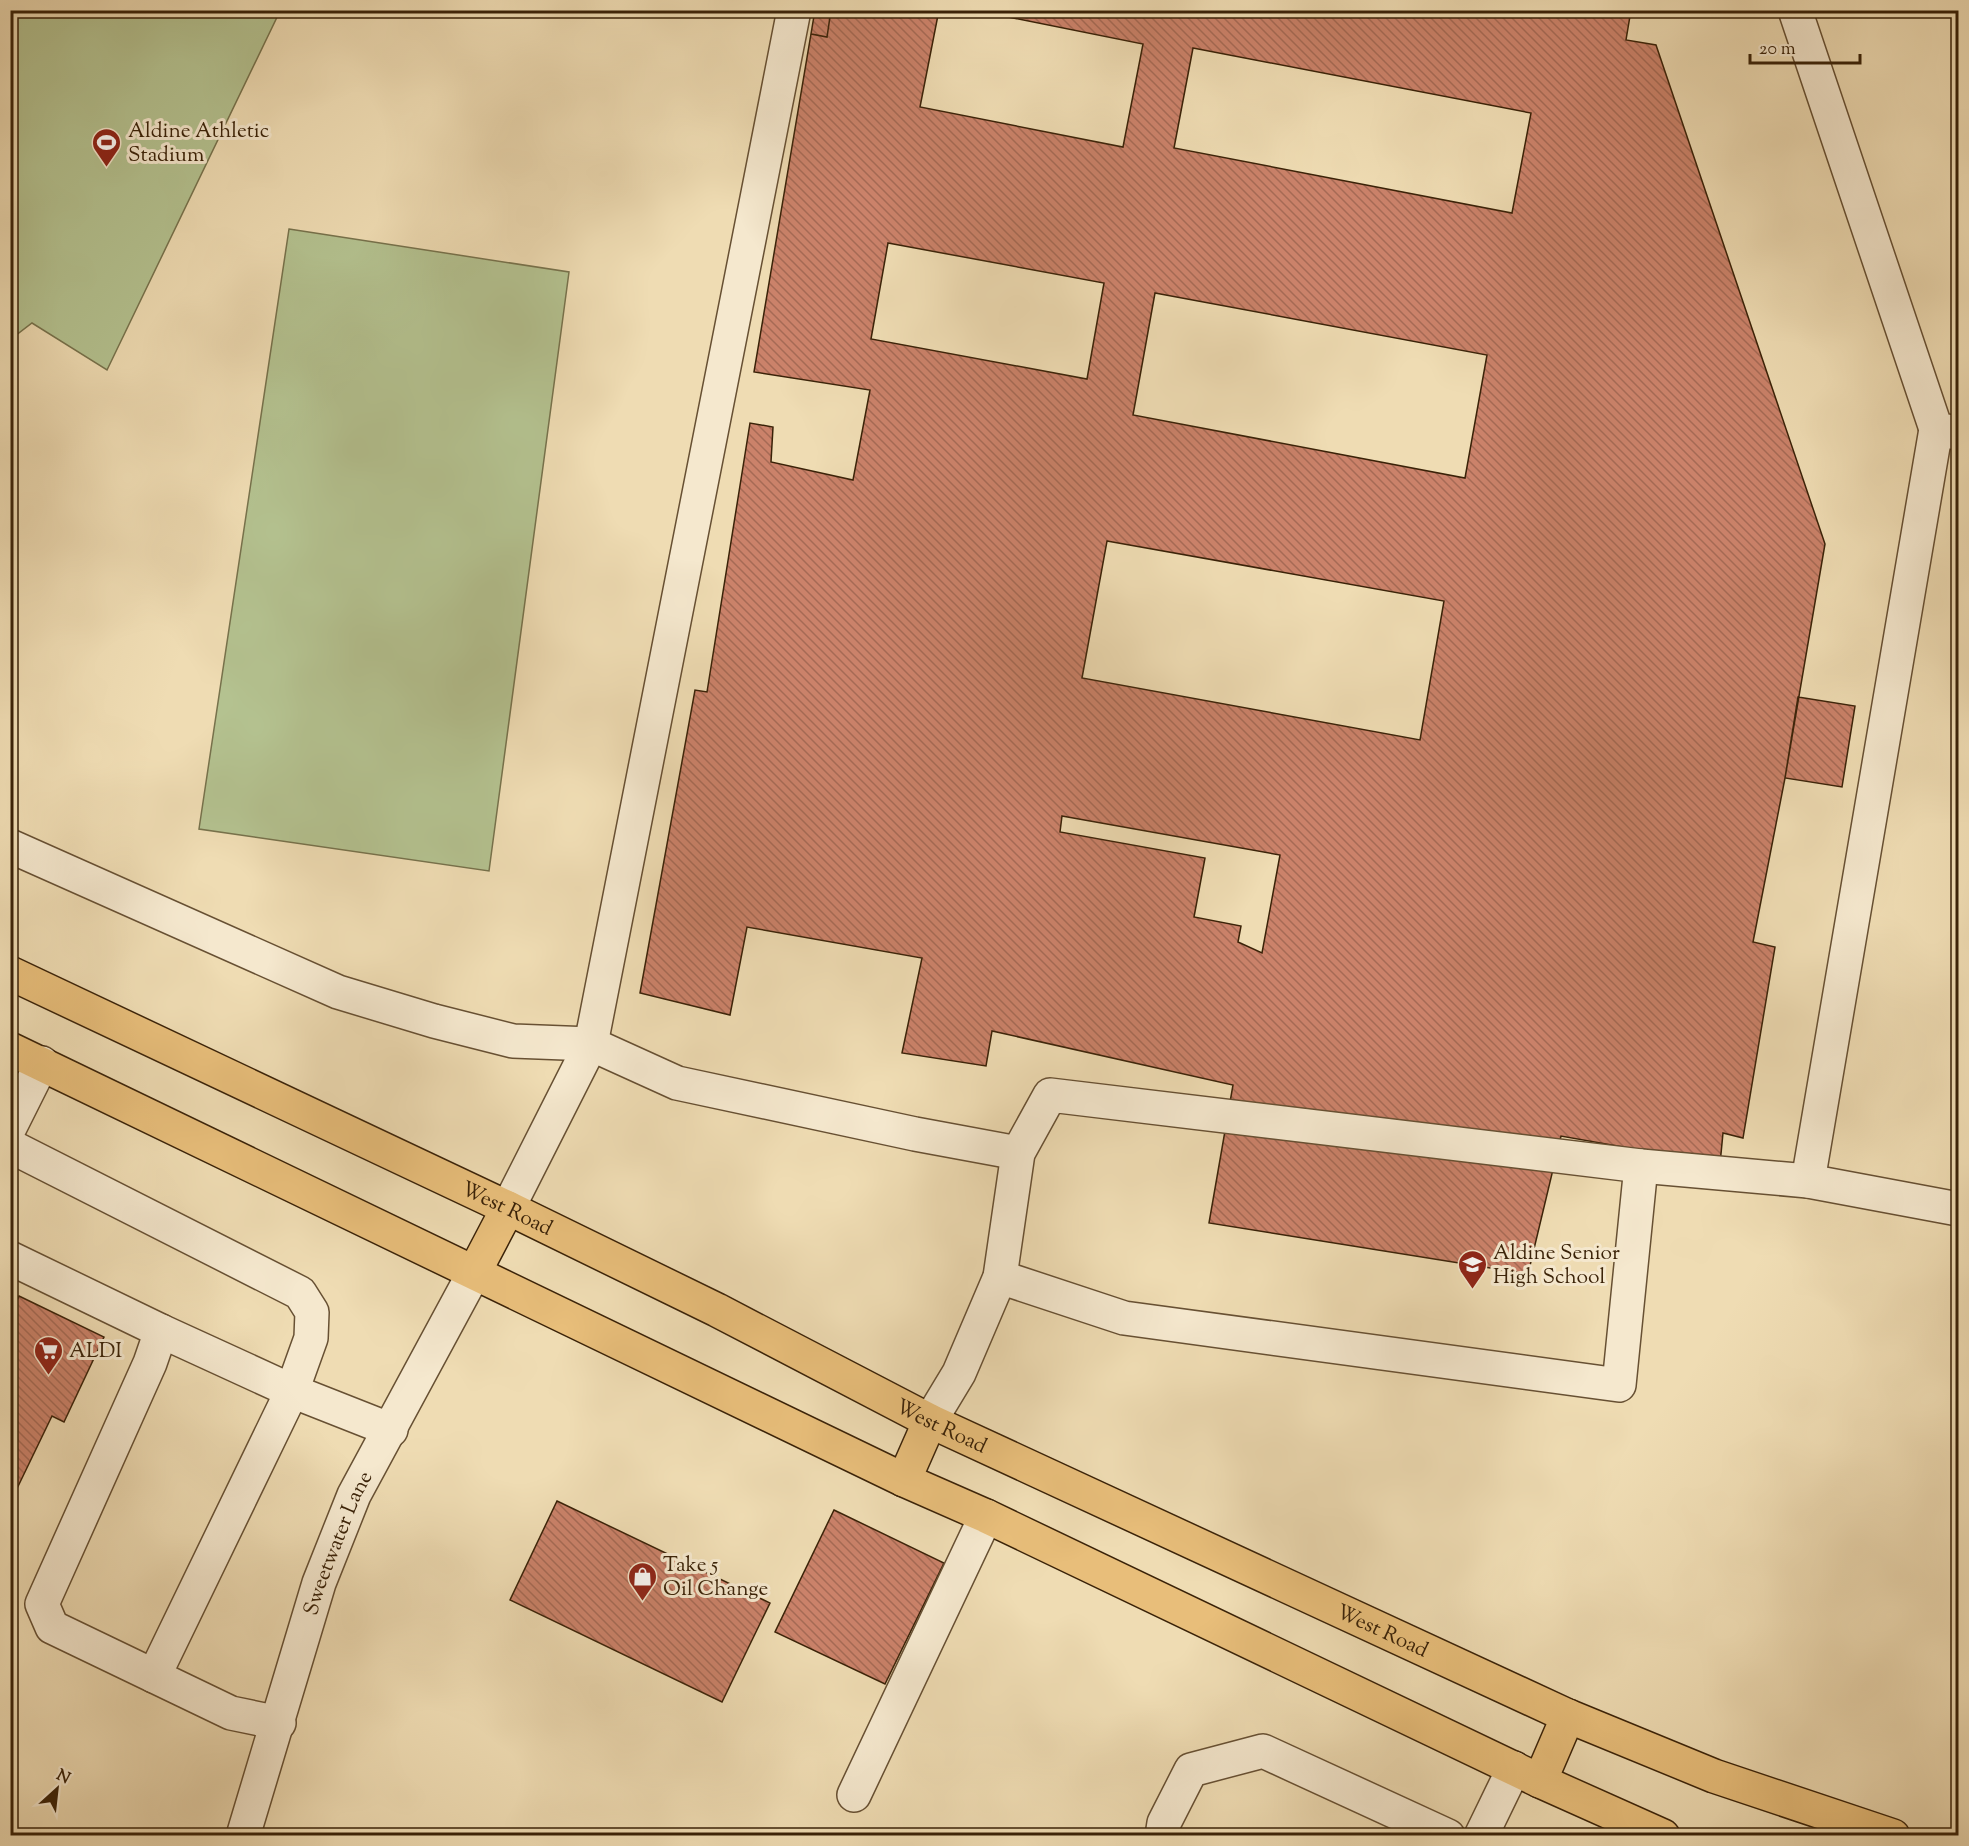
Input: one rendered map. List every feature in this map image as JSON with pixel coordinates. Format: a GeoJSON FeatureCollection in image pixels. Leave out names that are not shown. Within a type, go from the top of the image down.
{"type":"FeatureCollection","features":[{"type":"Feature","properties":{"kind":"main road","name":"West Road"},"geometry":{"type":"LineString","coordinates":[[10,973],[508,1208],[717,1310],[930,1421],[1568,1716],[1714,1776],[1893,1836]]}},
{"type":"Feature","properties":{"kind":"main road"},"geometry":{"type":"LineString","coordinates":[[10,1048],[904,1480],[986,1516],[1527,1775],[1663,1836]]}},
{"type":"Feature","properties":{"kind":"main road"},"geometry":{"type":"LineString","coordinates":[[475,1271],[508,1208]]}},
{"type":"Feature","properties":{"kind":"main road"},"geometry":{"type":"LineString","coordinates":[[904,1480],[930,1421]]}},
{"type":"Feature","properties":{"kind":"main road"},"geometry":{"type":"LineString","coordinates":[[1527,1775],[1568,1716]]}},
{"type":"Feature","properties":{"kind":"street"},"geometry":{"type":"LineString","coordinates":[[508,1208],[591,1044],[794,10]]}},
{"type":"Feature","properties":{"kind":"street"},"geometry":{"type":"LineString","coordinates":[[1795,10],[1947,431],[1808,1181]]}},
{"type":"Feature","properties":{"kind":"street"},"geometry":{"type":"LineString","coordinates":[[10,846],[338,992],[434,1021],[513,1041],[591,1044],[677,1083],[915,1134],[1018,1153]]}},
{"type":"Feature","properties":{"kind":"street"},"geometry":{"type":"LineString","coordinates":[[10,1126],[42,1063]]}},
{"type":"Feature","properties":{"kind":"street"},"geometry":{"type":"LineString","coordinates":[[930,1421],[958,1373],[1000,1277],[1018,1153],[1050,1095],[1641,1166],[1808,1181],[1959,1209]]}},
{"type":"Feature","properties":{"kind":"street"},"geometry":{"type":"LineString","coordinates":[[10,1146],[300,1293],[312,1312],[311,1338],[292,1391],[154,1676]]}},
{"type":"Feature","properties":{"kind":"street"},"geometry":{"type":"LineString","coordinates":[[1000,1277],[1124,1318],[1619,1385],[1641,1166]]}},
{"type":"Feature","properties":{"kind":"street"},"geometry":{"type":"LineString","coordinates":[[10,1258],[292,1391],[391,1430]]}},
{"type":"Feature","properties":{"kind":"street","name":"Sweetwater Lane"},"geometry":{"type":"LineString","coordinates":[[243,1836],[320,1583],[354,1495],[475,1271]]}},
{"type":"Feature","properties":{"kind":"street"},"geometry":{"type":"LineString","coordinates":[[161,1331],[150,1363],[42,1604],[52,1627],[231,1713],[279,1723]]}},
{"type":"Feature","properties":{"kind":"street"},"geometry":{"type":"LineString","coordinates":[[854,1795],[986,1516]]}},
{"type":"Feature","properties":{"kind":"street"},"geometry":{"type":"LineString","coordinates":[[1162,1836],[1164,1823],[1191,1770],[1263,1751],[1448,1836]]}},
{"type":"Feature","properties":{"kind":"street"},"geometry":{"type":"LineString","coordinates":[[1481,1836],[1527,1775]]}},
{"type":"Feature","properties":{"kind":"green space","name":"Aldine Athletic Stadium"},"geometry":{"type":"Polygon","coordinates":[[[11,10],[280,11],[107,370],[32,323],[11,339],[11,10]]]}},
{"type":"Feature","properties":{"kind":"green space"},"geometry":{"type":"Polygon","coordinates":[[[289,229],[569,272],[489,871],[199,829],[289,229]]]}},
{"type":"Feature","properties":{"kind":"building"},"geometry":{"type":"Polygon","coordinates":[[[815,10],[831,10],[827,37],[811,34],[815,10]]]}},
{"type":"Feature","properties":{"kind":"building"},"geometry":{"type":"Polygon","coordinates":[[[831,10],[939,10],[920,107],[1123,147],[1143,44],[973,10],[1631,10],[1626,40],[1656,45],[1825,544],[1785,778],[1753,942],[1775,947],[1743,1138],[1723,1133],[1720,1164],[1561,1136],[1528,1274],[1209,1223],[1233,1085],[992,1031],[986,1066],[902,1053],[922,958],[747,927],[730,1015],[640,993],[695,690],[707,692],[750,423],[773,427],[771,462],[853,480],[870,390],[754,372],[811,34],[827,37],[831,10]],[[1193,48],[1174,148],[1512,213],[1531,113],[1193,48]],[[888,243],[871,339],[1087,379],[1104,283],[888,243]],[[1155,293],[1133,415],[1465,478],[1487,355],[1155,293]],[[1107,541],[1082,678],[1420,740],[1444,601],[1107,541]],[[1062,816],[1060,832],[1205,858],[1194,917],[1241,926],[1238,942],[1262,953],[1280,855],[1062,816]]]}},
{"type":"Feature","properties":{"kind":"building"},"geometry":{"type":"Polygon","coordinates":[[[1798,697],[1855,706],[1842,787],[1785,778],[1798,697]]]}},
{"type":"Feature","properties":{"kind":"building","name":"ALDI"},"geometry":{"type":"Polygon","coordinates":[[[19,1296],[104,1337],[64,1422],[52,1416],[10,1503],[10,1303],[15,1305],[19,1296]]]}},
{"type":"Feature","properties":{"kind":"building"},"geometry":{"type":"Polygon","coordinates":[[[557,1501],[770,1603],[722,1702],[510,1600],[557,1501]]]}},
{"type":"Feature","properties":{"kind":"building"},"geometry":{"type":"Polygon","coordinates":[[[834,1510],[944,1563],[885,1684],[775,1632],[834,1510]]]}},
{"type":"Feature","properties":{"kind":"place","name":"Aldine Athletic Stadium"},"geometry":{"type":"Point","coordinates":[107,168]}},
{"type":"Feature","properties":{"kind":"place","name":"Aldine Senior High School"},"geometry":{"type":"Point","coordinates":[1472,1290]}},
{"type":"Feature","properties":{"kind":"place","name":"ALDI"},"geometry":{"type":"Point","coordinates":[48,1376]}},
{"type":"Feature","properties":{"kind":"place","name":"Take 5 Oil Change"},"geometry":{"type":"Point","coordinates":[642,1602]}}]}
